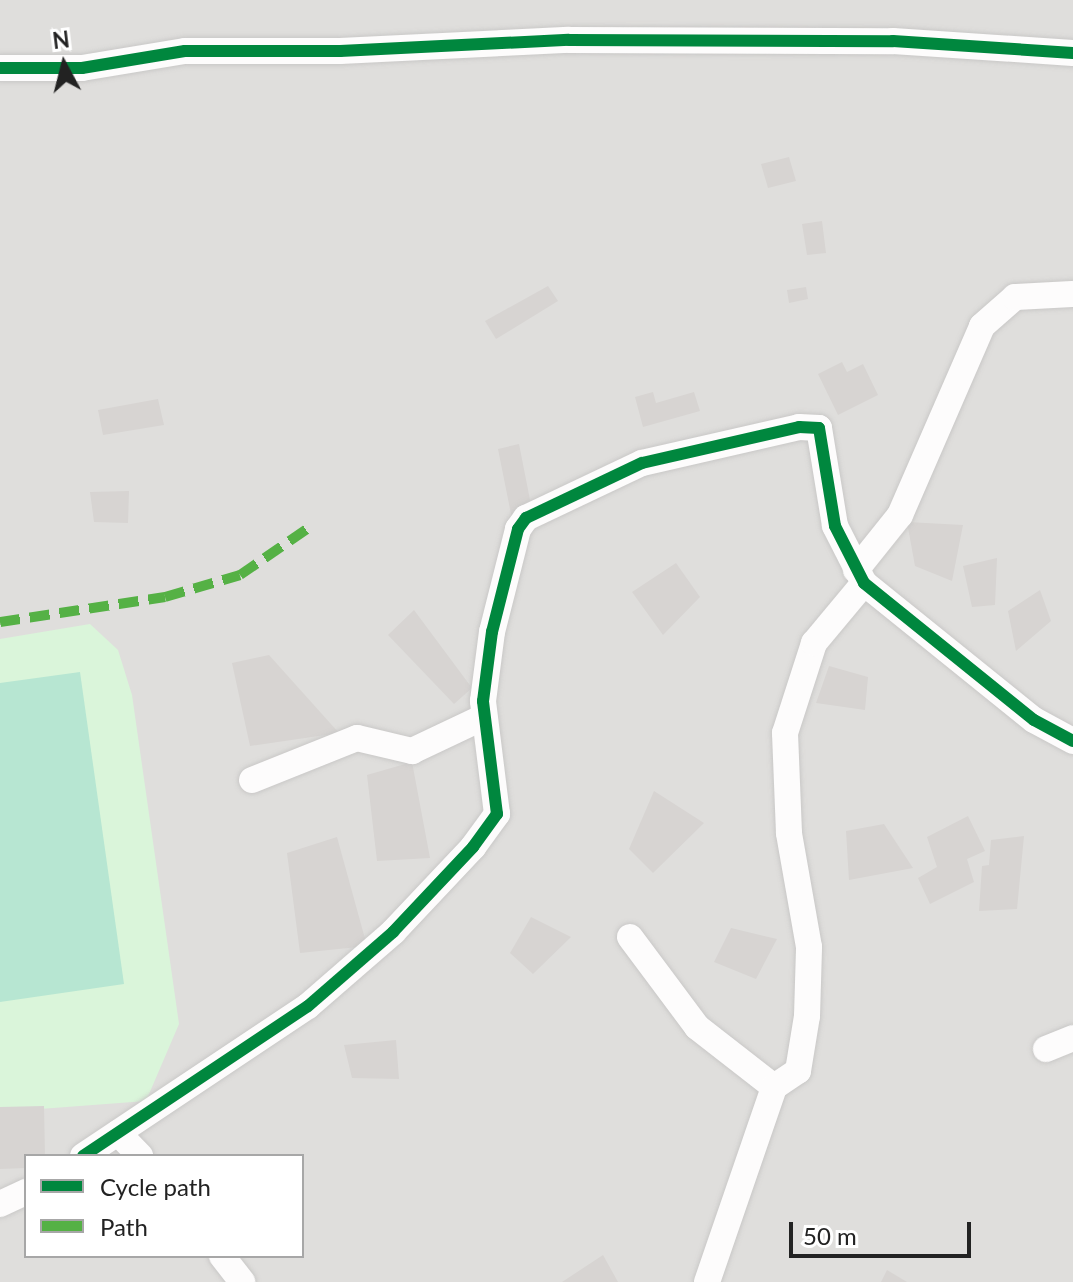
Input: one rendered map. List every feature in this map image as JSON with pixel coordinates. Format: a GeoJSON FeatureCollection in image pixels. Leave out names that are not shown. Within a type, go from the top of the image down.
{"type":"FeatureCollection","features":[{"type":"Feature","properties":{"kind":"street"},"geometry":{"type":"LineString","coordinates":[[0,68],[82,68],[185,51],[340,51],[569,40],[893,41],[1073,53]]}},
{"type":"Feature","properties":{"kind":"street"},"geometry":{"type":"LineString","coordinates":[[707,1282],[774,1087],[798,1071],[807,1016],[809,947],[789,833],[785,733],[814,643],[900,515],[982,326],[1015,297],[1073,294]]}},
{"type":"Feature","properties":{"kind":"street"},"geometry":{"type":"LineString","coordinates":[[86,1154],[308,1006],[393,932],[473,847],[497,814],[498,800],[484,717],[492,632],[518,529],[535,514],[642,463],[799,427],[819,428],[835,526],[860,576],[1034,720],[1073,741]]}},
{"type":"Feature","properties":{"kind":"street"},"geometry":{"type":"LineString","coordinates":[[252,780],[357,738],[412,751],[484,717]]}},
{"type":"Feature","properties":{"kind":"street"},"geometry":{"type":"LineString","coordinates":[[630,937],[697,1027],[774,1087]]}},
{"type":"Feature","properties":{"kind":"street"},"geometry":{"type":"LineString","coordinates":[[1046,1049],[1073,1038]]}},
{"type":"Feature","properties":{"kind":"street"},"geometry":{"type":"LineString","coordinates":[[118,1133],[138,1154]]}},
{"type":"Feature","properties":{"kind":"street"},"geometry":{"type":"LineString","coordinates":[[0,1204],[24,1193]]}},
{"type":"Feature","properties":{"kind":"street"},"geometry":{"type":"LineString","coordinates":[[224,1258],[242,1282]]}},
{"type":"Feature","properties":{"kind":"shaded area"},"geometry":{"type":"Polygon","coordinates":[[[0,0],[1073,0],[1073,1282],[0,1282],[0,0]]]}},
{"type":"Feature","properties":{"kind":"green space"},"geometry":{"type":"Polygon","coordinates":[[[90,624],[118,650],[132,695],[179,1024],[146,1101],[0,1112],[0,639],[90,624]]]}},
{"type":"Feature","properties":{"kind":"green space"},"geometry":{"type":"Polygon","coordinates":[[[80,672],[124,984],[0,1002],[0,683],[80,672]]]}},
{"type":"Feature","properties":{"kind":"building"},"geometry":{"type":"Polygon","coordinates":[[[789,157],[796,181],[768,188],[761,164],[789,157]]]}},
{"type":"Feature","properties":{"kind":"building"},"geometry":{"type":"Polygon","coordinates":[[[822,221],[826,253],[807,255],[802,224],[822,221]]]}},
{"type":"Feature","properties":{"kind":"building"},"geometry":{"type":"Polygon","coordinates":[[[548,286],[558,301],[496,339],[485,321],[548,286]]]}},
{"type":"Feature","properties":{"kind":"building"},"geometry":{"type":"Polygon","coordinates":[[[806,287],[808,299],[789,303],[787,290],[806,287]]]}},
{"type":"Feature","properties":{"kind":"building"},"geometry":{"type":"Polygon","coordinates":[[[842,362],[847,372],[863,364],[878,395],[838,415],[818,374],[842,362]]]}},
{"type":"Feature","properties":{"kind":"building"},"geometry":{"type":"Polygon","coordinates":[[[653,392],[656,403],[694,392],[700,411],[643,427],[635,397],[653,392]]]}},
{"type":"Feature","properties":{"kind":"building"},"geometry":{"type":"Polygon","coordinates":[[[158,399],[164,425],[103,435],[98,410],[158,399]]]}},
{"type":"Feature","properties":{"kind":"building"},"geometry":{"type":"Polygon","coordinates":[[[519,444],[533,515],[512,519],[498,449],[519,444]]]}},
{"type":"Feature","properties":{"kind":"building"},"geometry":{"type":"Polygon","coordinates":[[[129,491],[128,523],[94,522],[90,492],[129,491]]]}},
{"type":"Feature","properties":{"kind":"building"},"geometry":{"type":"Polygon","coordinates":[[[907,522],[963,525],[952,581],[915,566],[907,522]]]}},
{"type":"Feature","properties":{"kind":"building"},"geometry":{"type":"Polygon","coordinates":[[[997,558],[995,605],[972,607],[963,566],[997,558]]]}},
{"type":"Feature","properties":{"kind":"building"},"geometry":{"type":"Polygon","coordinates":[[[676,563],[700,597],[663,635],[632,592],[676,563]]]}},
{"type":"Feature","properties":{"kind":"building"},"geometry":{"type":"Polygon","coordinates":[[[1040,590],[1051,621],[1016,651],[1008,611],[1040,590]]]}},
{"type":"Feature","properties":{"kind":"building"},"geometry":{"type":"Polygon","coordinates":[[[414,610],[472,688],[454,704],[388,635],[414,610]]]}},
{"type":"Feature","properties":{"kind":"building"},"geometry":{"type":"Polygon","coordinates":[[[269,655],[339,733],[250,746],[232,663],[269,655]]]}},
{"type":"Feature","properties":{"kind":"building"},"geometry":{"type":"Polygon","coordinates":[[[829,666],[868,677],[865,710],[816,703],[829,666]]]}},
{"type":"Feature","properties":{"kind":"building"},"geometry":{"type":"Polygon","coordinates":[[[412,762],[430,858],[377,861],[367,775],[412,762]]]}},
{"type":"Feature","properties":{"kind":"building"},"geometry":{"type":"Polygon","coordinates":[[[654,791],[704,823],[653,873],[629,849],[654,791]]]}},
{"type":"Feature","properties":{"kind":"building"},"geometry":{"type":"Polygon","coordinates":[[[968,816],[985,851],[967,859],[974,882],[930,904],[918,878],[937,867],[927,837],[968,816]]]}},
{"type":"Feature","properties":{"kind":"building"},"geometry":{"type":"Polygon","coordinates":[[[884,824],[913,868],[849,880],[846,831],[884,824]]]}},
{"type":"Feature","properties":{"kind":"building"},"geometry":{"type":"Polygon","coordinates":[[[1024,836],[1017,909],[979,911],[982,866],[989,865],[991,840],[1024,836]]]}},
{"type":"Feature","properties":{"kind":"building"},"geometry":{"type":"Polygon","coordinates":[[[337,837],[367,946],[300,953],[287,853],[337,837]]]}},
{"type":"Feature","properties":{"kind":"building"},"geometry":{"type":"Polygon","coordinates":[[[531,917],[571,937],[533,974],[510,953],[531,917]]]}},
{"type":"Feature","properties":{"kind":"building"},"geometry":{"type":"Polygon","coordinates":[[[731,928],[777,939],[756,979],[714,962],[731,928]]]}},
{"type":"Feature","properties":{"kind":"building"},"geometry":{"type":"Polygon","coordinates":[[[396,1040],[399,1079],[352,1078],[344,1045],[396,1040]]]}},
{"type":"Feature","properties":{"kind":"building"},"geometry":{"type":"Polygon","coordinates":[[[44,1106],[45,1154],[24,1154],[24,1168],[0,1169],[0,1107],[44,1106]]]}},
{"type":"Feature","properties":{"kind":"building"},"geometry":{"type":"Polygon","coordinates":[[[603,1255],[618,1282],[562,1282],[603,1255]]]}},
{"type":"Feature","properties":{"kind":"building"},"geometry":{"type":"Polygon","coordinates":[[[887,1270],[907,1282],[881,1282],[887,1270]]]}},
{"type":"Feature","properties":{"kind":"marked path"},"geometry":{"type":"LineString","coordinates":[[0,622],[165,597],[240,575],[307,529]]}},
{"type":"Feature","properties":{"kind":"cycle path"},"geometry":{"type":"LineString","coordinates":[[0,68],[82,68],[185,51],[340,51],[569,40],[893,41],[1073,53]]}},
{"type":"Feature","properties":{"kind":"cycle path"},"geometry":{"type":"LineString","coordinates":[[86,1154],[308,1006],[393,932],[473,847],[497,814],[483,701],[492,632],[518,529],[526,518],[642,463],[799,427],[819,428],[835,526],[864,583],[1034,720],[1073,741]]}}]}
